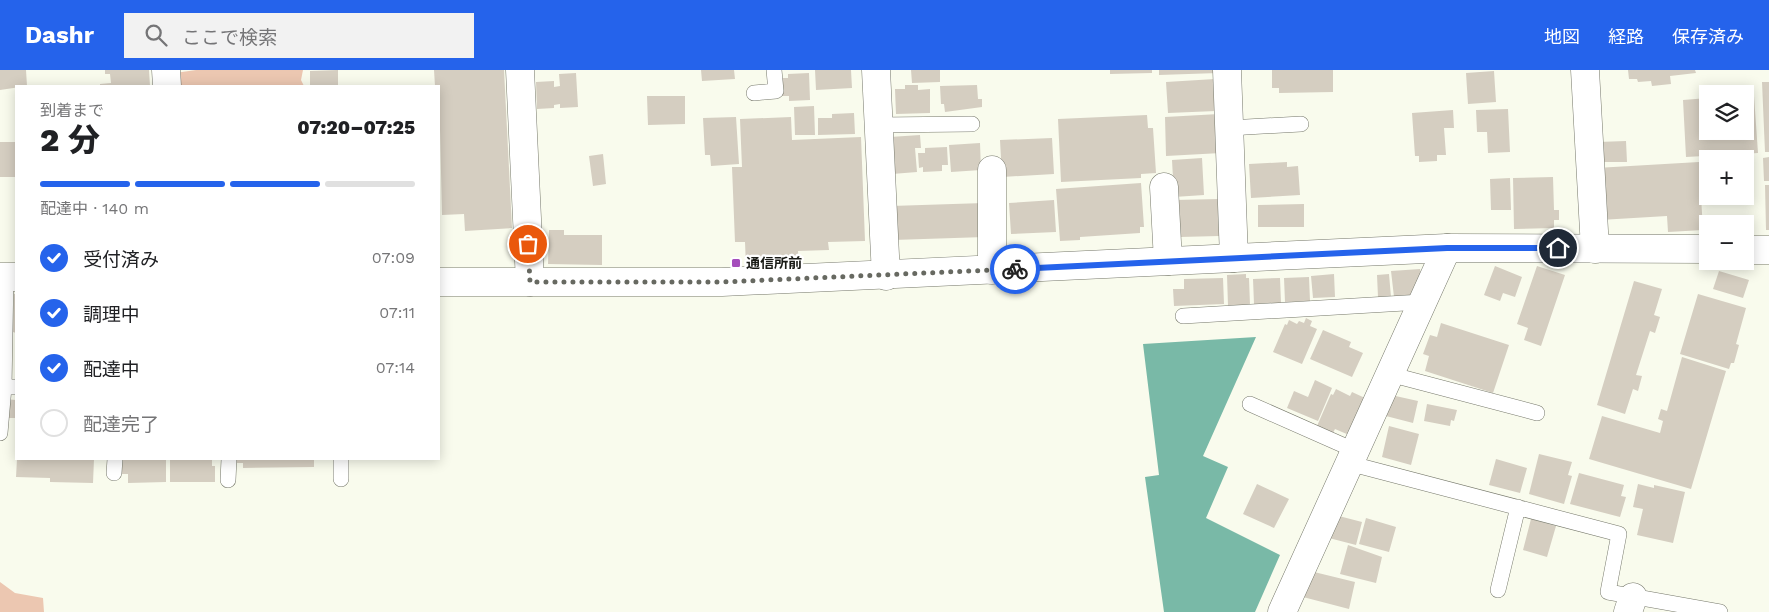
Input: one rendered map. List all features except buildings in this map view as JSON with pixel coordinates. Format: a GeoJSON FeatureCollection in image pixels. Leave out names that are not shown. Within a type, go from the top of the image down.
{"type":"FeatureCollection","features":[{"type":"Feature","properties":{"kind":"street"},"geometry":{"type":"LineString","coordinates":[[166,70],[167,85]]}},
{"type":"Feature","properties":{"kind":"street"},"geometry":{"type":"LineString","coordinates":[[520,70],[530,282]]}},
{"type":"Feature","properties":{"kind":"street"},"geometry":{"type":"LineString","coordinates":[[876,70],[886,276]]}},
{"type":"Feature","properties":{"kind":"street"},"geometry":{"type":"LineString","coordinates":[[1227,70],[1234,258]]}},
{"type":"Feature","properties":{"kind":"street"},"geometry":{"type":"LineString","coordinates":[[1585,70],[1595,249]]}},
{"type":"Feature","properties":{"kind":"street"},"geometry":{"type":"LineString","coordinates":[[992,170],[992,270]]}},
{"type":"Feature","properties":{"kind":"street"},"geometry":{"type":"LineString","coordinates":[[1164,187],[1168,261]]}},
{"type":"Feature","properties":{"kind":"street"},"geometry":{"type":"LineString","coordinates":[[440,282],[722,282],[886,276],[1447,248],[1699,249]]}},
{"type":"Feature","properties":{"kind":"street"},"geometry":{"type":"LineString","coordinates":[[1282,612],[1447,248]]}},
{"type":"Feature","properties":{"kind":"street"},"geometry":{"type":"LineString","coordinates":[[1754,250],[1769,250]]}},
{"type":"Feature","properties":{"kind":"lane"},"geometry":{"type":"LineString","coordinates":[[754,93],[776,92],[774,70]]}},
{"type":"Feature","properties":{"kind":"lane"},"geometry":{"type":"LineString","coordinates":[[879,125],[972,124]]}},
{"type":"Feature","properties":{"kind":"lane"},"geometry":{"type":"LineString","coordinates":[[1229,128],[1301,124]]}},
{"type":"Feature","properties":{"kind":"lane"},"geometry":{"type":"LineString","coordinates":[[0,433],[10,387],[7,277]]}},
{"type":"Feature","properties":{"kind":"lane"},"geometry":{"type":"LineString","coordinates":[[1183,316],[1422,302]]}},
{"type":"Feature","properties":{"kind":"lane"},"geometry":{"type":"LineString","coordinates":[[1389,374],[1538,413]]}},
{"type":"Feature","properties":{"kind":"lane"},"geometry":{"type":"LineString","coordinates":[[1250,404],[1351,457],[1518,507],[1619,534],[1608,592],[1630,604],[1720,612]]}},
{"type":"Feature","properties":{"kind":"lane"},"geometry":{"type":"LineString","coordinates":[[228,460],[228,480]]}},
{"type":"Feature","properties":{"kind":"lane"},"geometry":{"type":"LineString","coordinates":[[341,460],[341,479]]}},
{"type":"Feature","properties":{"kind":"lane"},"geometry":{"type":"LineString","coordinates":[[1498,590],[1518,507]]}},
{"type":"Feature","properties":{"kind":"shaded area"},"geometry":{"type":"Polygon","coordinates":[[[196,70],[303,70],[301,80],[304,85],[170,85],[175,73],[196,70]]]}},
{"type":"Feature","properties":{"kind":"shaded area"},"geometry":{"type":"Polygon","coordinates":[[[0,582],[15,593],[43,598],[44,612],[0,612],[0,582]]]}},
{"type":"Feature","properties":{"kind":"water"},"geometry":{"type":"Polygon","coordinates":[[[1256,337],[1203,456],[1228,467],[1206,518],[1280,555],[1255,612],[1164,612],[1145,477],[1159,475],[1143,344],[1256,337]]]}},
{"type":"Feature","properties":{"kind":"way so far"},"geometry":{"type":"LineString","coordinates":[[528,244],[530,282],[722,282],[1015,269]]}},
{"type":"Feature","properties":{"kind":"place","name":"通信所前"},"geometry":{"type":"Point","coordinates":[736,263]}},
{"type":"Feature","properties":{"kind":"route"},"geometry":{"type":"LineString","coordinates":[[1015,269],[1447,248],[1558,248]]}}]}
